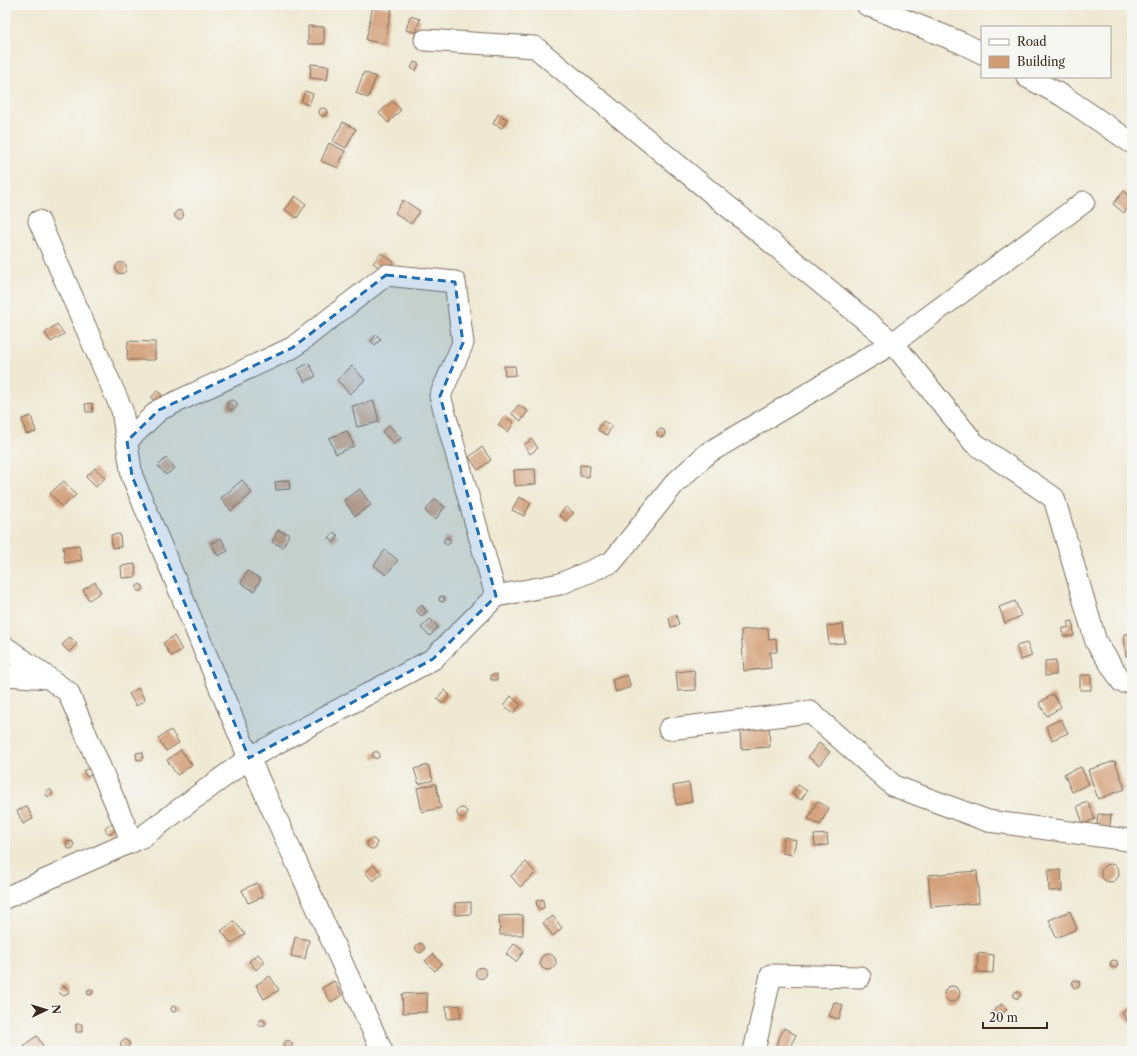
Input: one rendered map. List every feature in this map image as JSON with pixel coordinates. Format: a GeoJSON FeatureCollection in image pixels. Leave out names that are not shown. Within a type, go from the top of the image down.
{"type":"FeatureCollection","features":[{"type":"Feature","properties":{"kind":"street"},"geometry":{"type":"LineString","coordinates":[[867,5],[962,43],[981,52]]}},
{"type":"Feature","properties":{"kind":"street"},"geometry":{"type":"LineString","coordinates":[[425,40],[535,47],[893,343],[974,443],[1054,498],[1096,642],[1122,682]]}},
{"type":"Feature","properties":{"kind":"street"},"geometry":{"type":"LineString","coordinates":[[1029,78],[1063,96],[1132,143]]}},
{"type":"Feature","properties":{"kind":"street"},"geometry":{"type":"LineString","coordinates":[[5,898],[142,837],[249,758],[433,659],[496,596],[560,584],[612,562],[675,483],[708,453],[893,343],[1084,202]]}},
{"type":"Feature","properties":{"kind":"street"},"geometry":{"type":"LineString","coordinates":[[39,221],[122,410],[132,476],[249,758],[382,1051]]}},
{"type":"Feature","properties":{"kind":"street"},"geometry":{"type":"LineString","coordinates":[[127,441],[159,410],[292,348],[386,275],[455,282],[463,343],[440,396],[496,596]]}},
{"type":"Feature","properties":{"kind":"street"},"geometry":{"type":"LineString","coordinates":[[5,647],[68,692],[132,842]]}},
{"type":"Feature","properties":{"kind":"street"},"geometry":{"type":"LineString","coordinates":[[5,674],[49,678]]}},
{"type":"Feature","properties":{"kind":"street"},"geometry":{"type":"LineString","coordinates":[[669,729],[810,712],[894,786],[988,821],[1128,840],[1132,842]]}},
{"type":"Feature","properties":{"kind":"street"},"geometry":{"type":"LineString","coordinates":[[754,1051],[771,975],[860,977]]}},
{"type":"Feature","properties":{"kind":"highlighted area"},"geometry":{"type":"Polygon","coordinates":[[[386,275],[455,282],[463,343],[440,396],[496,596],[433,659],[249,758],[132,476],[127,441],[159,410],[292,348],[386,275]]]}},
{"type":"Feature","properties":{"kind":"building"},"geometry":{"type":"Polygon","coordinates":[[[318,5],[330,5],[328,9],[318,5]]]}},
{"type":"Feature","properties":{"kind":"building"},"geometry":{"type":"Polygon","coordinates":[[[373,5],[392,8],[384,44],[366,40],[373,5]]]}},
{"type":"Feature","properties":{"kind":"building"},"geometry":{"type":"Polygon","coordinates":[[[410,16],[420,19],[416,33],[406,30],[410,16]]]}},
{"type":"Feature","properties":{"kind":"building"},"geometry":{"type":"Polygon","coordinates":[[[308,26],[324,27],[324,44],[308,44],[308,26]]]}},
{"type":"Feature","properties":{"kind":"building"},"geometry":{"type":"Polygon","coordinates":[[[414,62],[419,64],[416,71],[411,68],[414,62]]]}},
{"type":"Feature","properties":{"kind":"building"},"geometry":{"type":"Polygon","coordinates":[[[311,64],[329,66],[327,80],[310,78],[311,64]]]}},
{"type":"Feature","properties":{"kind":"building"},"geometry":{"type":"Polygon","coordinates":[[[364,72],[376,77],[368,98],[356,93],[364,72]]]}},
{"type":"Feature","properties":{"kind":"building"},"geometry":{"type":"Polygon","coordinates":[[[305,91],[313,94],[309,105],[301,102],[305,91]]]}},
{"type":"Feature","properties":{"kind":"building"},"geometry":{"type":"Polygon","coordinates":[[[392,101],[401,110],[388,123],[379,113],[392,101]]]}},
{"type":"Feature","properties":{"kind":"building"},"geometry":{"type":"Polygon","coordinates":[[[321,108],[325,108],[327,112],[325,116],[321,116],[319,114],[319,110],[321,108]]]}},
{"type":"Feature","properties":{"kind":"building"},"geometry":{"type":"Polygon","coordinates":[[[498,114],[507,119],[502,128],[493,124],[498,114]]]}},
{"type":"Feature","properties":{"kind":"building"},"geometry":{"type":"Polygon","coordinates":[[[343,122],[356,129],[346,148],[333,141],[343,122]]]}},
{"type":"Feature","properties":{"kind":"building"},"geometry":{"type":"Polygon","coordinates":[[[329,143],[345,151],[338,168],[321,161],[329,143]]]}},
{"type":"Feature","properties":{"kind":"building"},"geometry":{"type":"Polygon","coordinates":[[[1124,191],[1132,198],[1132,203],[1124,213],[1113,204],[1124,191]]]}},
{"type":"Feature","properties":{"kind":"building"},"geometry":{"type":"Polygon","coordinates":[[[295,196],[306,204],[297,218],[285,210],[295,196]]]}},
{"type":"Feature","properties":{"kind":"building"},"geometry":{"type":"Polygon","coordinates":[[[403,200],[420,211],[411,224],[395,213],[403,200]]]}},
{"type":"Feature","properties":{"kind":"building"},"geometry":{"type":"Polygon","coordinates":[[[177,211],[181,211],[183,215],[181,219],[177,219],[175,217],[175,213],[177,211]]]}},
{"type":"Feature","properties":{"kind":"building"},"geometry":{"type":"Polygon","coordinates":[[[381,253],[394,262],[386,272],[373,263],[381,253]]]}},
{"type":"Feature","properties":{"kind":"building"},"geometry":{"type":"Polygon","coordinates":[[[119,263],[123,263],[125,264],[125,272],[119,273],[116,270],[116,266],[119,263]]]}},
{"type":"Feature","properties":{"kind":"building"},"geometry":{"type":"Polygon","coordinates":[[[57,324],[64,334],[51,342],[45,333],[57,324]]]}},
{"type":"Feature","properties":{"kind":"building"},"geometry":{"type":"Polygon","coordinates":[[[376,335],[381,339],[375,345],[371,341],[376,335]]]}},
{"type":"Feature","properties":{"kind":"building"},"geometry":{"type":"Polygon","coordinates":[[[128,341],[155,342],[155,360],[127,360],[128,341]]]}},
{"type":"Feature","properties":{"kind":"building"},"geometry":{"type":"Polygon","coordinates":[[[309,363],[316,376],[305,382],[298,369],[309,363]]]}},
{"type":"Feature","properties":{"kind":"building"},"geometry":{"type":"Polygon","coordinates":[[[352,366],[365,380],[350,394],[337,380],[352,366]]]}},
{"type":"Feature","properties":{"kind":"building"},"geometry":{"type":"Polygon","coordinates":[[[504,366],[515,366],[516,375],[505,376],[504,366]]]}},
{"type":"Feature","properties":{"kind":"building"},"geometry":{"type":"Polygon","coordinates":[[[157,391],[163,396],[158,403],[151,398],[157,391]]]}},
{"type":"Feature","properties":{"kind":"building"},"geometry":{"type":"Polygon","coordinates":[[[230,400],[234,400],[236,401],[236,409],[230,410],[227,407],[227,403],[230,400]]]}},
{"type":"Feature","properties":{"kind":"building"},"geometry":{"type":"Polygon","coordinates":[[[374,401],[379,422],[357,427],[352,406],[374,401]]]}},
{"type":"Feature","properties":{"kind":"building"},"geometry":{"type":"Polygon","coordinates":[[[92,403],[93,412],[86,412],[85,404],[92,403]]]}},
{"type":"Feature","properties":{"kind":"building"},"geometry":{"type":"Polygon","coordinates":[[[518,405],[528,411],[521,421],[512,414],[518,405]]]}},
{"type":"Feature","properties":{"kind":"building"},"geometry":{"type":"Polygon","coordinates":[[[31,416],[36,432],[26,434],[22,419],[31,416]]]}},
{"type":"Feature","properties":{"kind":"building"},"geometry":{"type":"Polygon","coordinates":[[[505,416],[514,423],[508,432],[498,425],[505,416]]]}},
{"type":"Feature","properties":{"kind":"building"},"geometry":{"type":"Polygon","coordinates":[[[603,421],[612,426],[607,435],[598,430],[603,421]]]}},
{"type":"Feature","properties":{"kind":"building"},"geometry":{"type":"Polygon","coordinates":[[[389,425],[401,438],[394,444],[382,432],[389,425]]]}},
{"type":"Feature","properties":{"kind":"building"},"geometry":{"type":"Polygon","coordinates":[[[659,429],[663,429],[665,433],[663,437],[659,437],[657,435],[657,431],[659,429]]]}},
{"type":"Feature","properties":{"kind":"building"},"geometry":{"type":"Polygon","coordinates":[[[347,431],[354,446],[336,454],[329,438],[347,431]]]}},
{"type":"Feature","properties":{"kind":"building"},"geometry":{"type":"Polygon","coordinates":[[[532,439],[538,448],[530,454],[524,445],[532,439]]]}},
{"type":"Feature","properties":{"kind":"building"},"geometry":{"type":"Polygon","coordinates":[[[482,447],[491,460],[478,470],[469,457],[482,447]]]}},
{"type":"Feature","properties":{"kind":"building"},"geometry":{"type":"Polygon","coordinates":[[[166,458],[175,468],[166,475],[158,466],[166,458]]]}},
{"type":"Feature","properties":{"kind":"building"},"geometry":{"type":"Polygon","coordinates":[[[580,465],[590,466],[589,477],[580,476],[580,465]]]}},
{"type":"Feature","properties":{"kind":"building"},"geometry":{"type":"Polygon","coordinates":[[[95,468],[105,478],[96,487],[86,477],[95,468]]]}},
{"type":"Feature","properties":{"kind":"building"},"geometry":{"type":"Polygon","coordinates":[[[535,469],[536,484],[515,486],[514,470],[535,469]]]}},
{"type":"Feature","properties":{"kind":"building"},"geometry":{"type":"Polygon","coordinates":[[[242,480],[252,493],[231,511],[221,498],[242,480]]]}},
{"type":"Feature","properties":{"kind":"building"},"geometry":{"type":"Polygon","coordinates":[[[289,480],[290,489],[276,490],[275,482],[289,480]]]}},
{"type":"Feature","properties":{"kind":"building"},"geometry":{"type":"Polygon","coordinates":[[[64,481],[76,495],[62,507],[50,493],[64,481]]]}},
{"type":"Feature","properties":{"kind":"building"},"geometry":{"type":"Polygon","coordinates":[[[360,489],[371,505],[355,516],[344,500],[360,489]]]}},
{"type":"Feature","properties":{"kind":"building"},"geometry":{"type":"Polygon","coordinates":[[[519,497],[531,503],[524,516],[512,510],[519,497]]]}},
{"type":"Feature","properties":{"kind":"building"},"geometry":{"type":"Polygon","coordinates":[[[435,499],[445,507],[435,520],[425,511],[435,499]]]}},
{"type":"Feature","properties":{"kind":"building"},"geometry":{"type":"Polygon","coordinates":[[[566,507],[574,513],[566,521],[559,515],[566,507]]]}},
{"type":"Feature","properties":{"kind":"building"},"geometry":{"type":"Polygon","coordinates":[[[278,530],[289,534],[283,547],[272,542],[278,530]]]}},
{"type":"Feature","properties":{"kind":"building"},"geometry":{"type":"Polygon","coordinates":[[[334,532],[338,536],[334,542],[329,538],[334,532]]]}},
{"type":"Feature","properties":{"kind":"building"},"geometry":{"type":"Polygon","coordinates":[[[120,534],[121,547],[112,548],[111,535],[120,534]]]}},
{"type":"Feature","properties":{"kind":"building"},"geometry":{"type":"Polygon","coordinates":[[[447,537],[450,538],[450,544],[447,545],[444,544],[443,541],[444,538],[447,537]]]}},
{"type":"Feature","properties":{"kind":"building"},"geometry":{"type":"Polygon","coordinates":[[[221,538],[228,551],[218,556],[211,543],[221,538]]]}},
{"type":"Feature","properties":{"kind":"building"},"geometry":{"type":"Polygon","coordinates":[[[79,545],[82,560],[65,563],[63,547],[79,545]]]}},
{"type":"Feature","properties":{"kind":"building"},"geometry":{"type":"Polygon","coordinates":[[[385,550],[398,560],[386,575],[374,565],[385,550]]]}},
{"type":"Feature","properties":{"kind":"building"},"geometry":{"type":"Polygon","coordinates":[[[135,564],[136,577],[122,578],[121,566],[135,564]]]}},
{"type":"Feature","properties":{"kind":"building"},"geometry":{"type":"Polygon","coordinates":[[[247,571],[261,579],[254,591],[241,583],[247,571]]]}},
{"type":"Feature","properties":{"kind":"building"},"geometry":{"type":"Polygon","coordinates":[[[95,582],[101,592],[89,600],[83,590],[95,582]]]}},
{"type":"Feature","properties":{"kind":"building"},"geometry":{"type":"Polygon","coordinates":[[[140,584],[143,585],[143,591],[140,592],[137,591],[136,588],[137,585],[140,584]]]}},
{"type":"Feature","properties":{"kind":"building"},"geometry":{"type":"Polygon","coordinates":[[[442,596],[445,599],[442,602],[439,599],[442,596]]]}},
{"type":"Feature","properties":{"kind":"building"},"geometry":{"type":"Polygon","coordinates":[[[1015,601],[1021,616],[1005,623],[999,607],[1015,601]]]}},
{"type":"Feature","properties":{"kind":"building"},"geometry":{"type":"Polygon","coordinates":[[[422,605],[427,612],[421,616],[416,610],[422,605]]]}},
{"type":"Feature","properties":{"kind":"building"},"geometry":{"type":"Polygon","coordinates":[[[676,615],[679,625],[671,627],[669,618],[676,615]]]}},
{"type":"Feature","properties":{"kind":"building"},"geometry":{"type":"Polygon","coordinates":[[[430,619],[438,627],[430,636],[421,628],[430,619]]]}},
{"type":"Feature","properties":{"kind":"building"},"geometry":{"type":"Polygon","coordinates":[[[1073,621],[1074,636],[1063,636],[1063,628],[1068,628],[1068,622],[1073,621]]]}},
{"type":"Feature","properties":{"kind":"building"},"geometry":{"type":"Polygon","coordinates":[[[843,624],[845,643],[829,644],[827,626],[843,624]]]}},
{"type":"Feature","properties":{"kind":"building"},"geometry":{"type":"Polygon","coordinates":[[[768,628],[769,640],[776,639],[777,652],[770,652],[771,668],[744,671],[741,630],[768,628]]]}},
{"type":"Feature","properties":{"kind":"building"},"geometry":{"type":"Polygon","coordinates":[[[1132,633],[1132,655],[1126,656],[1124,634],[1132,633]]]}},
{"type":"Feature","properties":{"kind":"building"},"geometry":{"type":"Polygon","coordinates":[[[174,636],[182,650],[171,656],[163,643],[174,636]]]}},
{"type":"Feature","properties":{"kind":"building"},"geometry":{"type":"Polygon","coordinates":[[[70,637],[77,644],[69,652],[62,645],[70,637]]]}},
{"type":"Feature","properties":{"kind":"building"},"geometry":{"type":"Polygon","coordinates":[[[1027,643],[1032,656],[1021,660],[1016,646],[1027,643]]]}},
{"type":"Feature","properties":{"kind":"building"},"geometry":{"type":"Polygon","coordinates":[[[1056,660],[1056,675],[1045,676],[1045,661],[1056,660]]]}},
{"type":"Feature","properties":{"kind":"building"},"geometry":{"type":"Polygon","coordinates":[[[694,670],[696,690],[678,691],[676,672],[694,670]]]}},
{"type":"Feature","properties":{"kind":"building"},"geometry":{"type":"Polygon","coordinates":[[[497,674],[497,680],[491,680],[491,675],[497,674]]]}},
{"type":"Feature","properties":{"kind":"building"},"geometry":{"type":"Polygon","coordinates":[[[627,675],[631,687],[616,692],[612,680],[627,675]]]}},
{"type":"Feature","properties":{"kind":"building"},"geometry":{"type":"Polygon","coordinates":[[[1080,675],[1091,675],[1091,690],[1080,690],[1080,675]]]}},
{"type":"Feature","properties":{"kind":"building"},"geometry":{"type":"Polygon","coordinates":[[[138,688],[145,700],[136,706],[129,694],[138,688]]]}},
{"type":"Feature","properties":{"kind":"building"},"geometry":{"type":"Polygon","coordinates":[[[444,690],[450,695],[443,704],[437,699],[444,690]]]}},
{"type":"Feature","properties":{"kind":"building"},"geometry":{"type":"Polygon","coordinates":[[[1053,694],[1061,707],[1047,716],[1039,703],[1053,694]]]}},
{"type":"Feature","properties":{"kind":"building"},"geometry":{"type":"Polygon","coordinates":[[[511,696],[521,705],[513,713],[504,705],[511,696]]]}},
{"type":"Feature","properties":{"kind":"building"},"geometry":{"type":"Polygon","coordinates":[[[1061,719],[1068,733],[1052,740],[1046,726],[1061,719]]]}},
{"type":"Feature","properties":{"kind":"building"},"geometry":{"type":"Polygon","coordinates":[[[769,727],[770,747],[741,749],[740,729],[769,727]]]}},
{"type":"Feature","properties":{"kind":"building"},"geometry":{"type":"Polygon","coordinates":[[[171,730],[179,743],[166,751],[158,738],[171,730]]]}},
{"type":"Feature","properties":{"kind":"building"},"geometry":{"type":"Polygon","coordinates":[[[819,743],[830,752],[819,765],[808,757],[819,743]]]}},
{"type":"Feature","properties":{"kind":"building"},"geometry":{"type":"Polygon","coordinates":[[[181,750],[192,765],[177,775],[167,760],[181,750]]]}},
{"type":"Feature","properties":{"kind":"building"},"geometry":{"type":"Polygon","coordinates":[[[143,752],[143,759],[137,760],[136,753],[143,752]]]}},
{"type":"Feature","properties":{"kind":"building"},"geometry":{"type":"Polygon","coordinates":[[[376,752],[379,755],[376,758],[373,755],[376,752]]]}},
{"type":"Feature","properties":{"kind":"building"},"geometry":{"type":"Polygon","coordinates":[[[1115,761],[1125,789],[1098,799],[1088,770],[1115,761]]]}},
{"type":"Feature","properties":{"kind":"building"},"geometry":{"type":"Polygon","coordinates":[[[428,765],[433,780],[419,784],[414,769],[428,765]]]}},
{"type":"Feature","properties":{"kind":"building"},"geometry":{"type":"Polygon","coordinates":[[[1081,767],[1089,784],[1072,792],[1064,774],[1081,767]]]}},
{"type":"Feature","properties":{"kind":"building"},"geometry":{"type":"Polygon","coordinates":[[[90,768],[92,774],[87,777],[83,771],[90,768]]]}},
{"type":"Feature","properties":{"kind":"building"},"geometry":{"type":"Polygon","coordinates":[[[689,783],[692,802],[676,805],[673,786],[689,783]]]}},
{"type":"Feature","properties":{"kind":"building"},"geometry":{"type":"Polygon","coordinates":[[[436,784],[441,808],[422,812],[417,788],[436,784]]]}},
{"type":"Feature","properties":{"kind":"building"},"geometry":{"type":"Polygon","coordinates":[[[798,785],[807,791],[801,800],[792,794],[798,785]]]}},
{"type":"Feature","properties":{"kind":"building"},"geometry":{"type":"Polygon","coordinates":[[[49,790],[52,793],[49,796],[46,793],[49,790]]]}},
{"type":"Feature","properties":{"kind":"building"},"geometry":{"type":"Polygon","coordinates":[[[817,801],[829,808],[820,825],[808,819],[817,801]]]}},
{"type":"Feature","properties":{"kind":"building"},"geometry":{"type":"Polygon","coordinates":[[[1088,802],[1095,819],[1083,824],[1077,806],[1088,802]]]}},
{"type":"Feature","properties":{"kind":"building"},"geometry":{"type":"Polygon","coordinates":[[[27,806],[33,819],[23,824],[17,811],[27,806]]]}},
{"type":"Feature","properties":{"kind":"building"},"geometry":{"type":"Polygon","coordinates":[[[1132,806],[1132,821],[1125,810],[1132,806]]]}},
{"type":"Feature","properties":{"kind":"building"},"geometry":{"type":"Polygon","coordinates":[[[460,808],[464,808],[466,809],[466,817],[460,818],[457,815],[457,811],[460,808]]]}},
{"type":"Feature","properties":{"kind":"building"},"geometry":{"type":"Polygon","coordinates":[[[1098,814],[1111,815],[1109,835],[1096,833],[1098,814]]]}},
{"type":"Feature","properties":{"kind":"building"},"geometry":{"type":"Polygon","coordinates":[[[110,824],[115,829],[110,834],[105,829],[110,824]]]}},
{"type":"Feature","properties":{"kind":"building"},"geometry":{"type":"Polygon","coordinates":[[[827,834],[828,845],[815,846],[814,835],[827,834]]]}},
{"type":"Feature","properties":{"kind":"building"},"geometry":{"type":"Polygon","coordinates":[[[784,837],[796,840],[793,855],[782,853],[784,837]]]}},
{"type":"Feature","properties":{"kind":"building"},"geometry":{"type":"Polygon","coordinates":[[[370,839],[374,839],[376,840],[376,848],[370,849],[367,846],[367,842],[370,839]]]}},
{"type":"Feature","properties":{"kind":"building"},"geometry":{"type":"Polygon","coordinates":[[[68,841],[72,841],[74,845],[72,849],[68,849],[66,847],[66,843],[68,841]]]}},
{"type":"Feature","properties":{"kind":"building"},"geometry":{"type":"Polygon","coordinates":[[[526,862],[536,873],[520,887],[511,876],[526,862]]]}},
{"type":"Feature","properties":{"kind":"building"},"geometry":{"type":"Polygon","coordinates":[[[1110,864],[1114,865],[1118,869],[1118,877],[1114,881],[1110,882],[1106,881],[1102,877],[1101,873],[1102,869],[1106,865],[1110,864]]]}},
{"type":"Feature","properties":{"kind":"building"},"geometry":{"type":"Polygon","coordinates":[[[374,865],[382,874],[373,881],[365,872],[374,865]]]}},
{"type":"Feature","properties":{"kind":"building"},"geometry":{"type":"Polygon","coordinates":[[[1048,870],[1061,870],[1062,891],[1049,891],[1048,870]]]}},
{"type":"Feature","properties":{"kind":"building"},"geometry":{"type":"Polygon","coordinates":[[[977,871],[979,903],[931,907],[928,875],[977,871]]]}},
{"type":"Feature","properties":{"kind":"building"},"geometry":{"type":"Polygon","coordinates":[[[257,883],[263,897],[248,903],[242,890],[257,883]]]}},
{"type":"Feature","properties":{"kind":"building"},"geometry":{"type":"Polygon","coordinates":[[[543,899],[544,908],[538,910],[536,901],[543,899]]]}},
{"type":"Feature","properties":{"kind":"building"},"geometry":{"type":"Polygon","coordinates":[[[471,902],[471,914],[455,915],[455,903],[471,902]]]}},
{"type":"Feature","properties":{"kind":"building"},"geometry":{"type":"Polygon","coordinates":[[[1070,911],[1077,929],[1056,938],[1049,920],[1070,911]]]}},
{"type":"Feature","properties":{"kind":"building"},"geometry":{"type":"Polygon","coordinates":[[[523,915],[523,935],[500,935],[499,916],[523,915]]]}},
{"type":"Feature","properties":{"kind":"building"},"geometry":{"type":"Polygon","coordinates":[[[553,916],[562,928],[553,936],[543,923],[553,916]]]}},
{"type":"Feature","properties":{"kind":"building"},"geometry":{"type":"Polygon","coordinates":[[[234,921],[245,934],[232,944],[221,931],[234,921]]]}},
{"type":"Feature","properties":{"kind":"building"},"geometry":{"type":"Polygon","coordinates":[[[295,937],[309,940],[305,959],[291,956],[295,937]]]}},
{"type":"Feature","properties":{"kind":"building"},"geometry":{"type":"Polygon","coordinates":[[[418,944],[422,944],[424,948],[422,952],[418,952],[416,950],[416,946],[418,944]]]}},
{"type":"Feature","properties":{"kind":"building"},"geometry":{"type":"Polygon","coordinates":[[[514,944],[524,951],[516,962],[506,954],[514,944]]]}},
{"type":"Feature","properties":{"kind":"building"},"geometry":{"type":"Polygon","coordinates":[[[978,953],[994,955],[993,973],[977,972],[978,953]]]}},
{"type":"Feature","properties":{"kind":"building"},"geometry":{"type":"Polygon","coordinates":[[[258,954],[265,962],[256,970],[249,961],[258,954]]]}},
{"type":"Feature","properties":{"kind":"building"},"geometry":{"type":"Polygon","coordinates":[[[433,954],[442,964],[435,971],[425,961],[433,954]]]}},
{"type":"Feature","properties":{"kind":"building"},"geometry":{"type":"Polygon","coordinates":[[[548,954],[555,959],[556,962],[551,969],[548,970],[541,965],[540,962],[545,955],[548,954]]]}},
{"type":"Feature","properties":{"kind":"building"},"geometry":{"type":"Polygon","coordinates":[[[1112,960],[1116,960],[1118,964],[1116,968],[1112,968],[1110,966],[1110,962],[1112,960]]]}},
{"type":"Feature","properties":{"kind":"building"},"geometry":{"type":"Polygon","coordinates":[[[481,967],[485,969],[487,973],[485,977],[481,979],[477,977],[475,973],[477,969],[481,967]]]}},
{"type":"Feature","properties":{"kind":"building"},"geometry":{"type":"Polygon","coordinates":[[[270,976],[279,990],[264,999],[256,985],[270,976]]]}},
{"type":"Feature","properties":{"kind":"building"},"geometry":{"type":"Polygon","coordinates":[[[1076,980],[1079,981],[1079,987],[1076,988],[1073,987],[1072,984],[1073,981],[1076,980]]]}},
{"type":"Feature","properties":{"kind":"building"},"geometry":{"type":"Polygon","coordinates":[[[334,981],[342,995],[331,1002],[322,988],[334,981]]]}},
{"type":"Feature","properties":{"kind":"building"},"geometry":{"type":"Polygon","coordinates":[[[64,986],[69,991],[64,996],[59,991],[64,986]]]}},
{"type":"Feature","properties":{"kind":"building"},"geometry":{"type":"Polygon","coordinates":[[[952,986],[959,991],[960,994],[955,1001],[952,1002],[945,997],[944,994],[949,987],[952,986]]]}},
{"type":"Feature","properties":{"kind":"building"},"geometry":{"type":"Polygon","coordinates":[[[90,989],[93,992],[90,995],[87,992],[90,989]]]}},
{"type":"Feature","properties":{"kind":"building"},"geometry":{"type":"Polygon","coordinates":[[[1017,992],[1020,995],[1017,998],[1014,995],[1017,992]]]}},
{"type":"Feature","properties":{"kind":"building"},"geometry":{"type":"Polygon","coordinates":[[[427,993],[427,1012],[403,1013],[402,994],[427,993]]]}},
{"type":"Feature","properties":{"kind":"building"},"geometry":{"type":"Polygon","coordinates":[[[834,1002],[843,1005],[839,1019],[829,1016],[834,1002]]]}},
{"type":"Feature","properties":{"kind":"building"},"geometry":{"type":"Polygon","coordinates":[[[1001,1004],[1007,1010],[996,1020],[990,1014],[1001,1004]]]}},
{"type":"Feature","properties":{"kind":"building"},"geometry":{"type":"Polygon","coordinates":[[[460,1005],[461,1018],[447,1019],[446,1006],[460,1005]]]}},
{"type":"Feature","properties":{"kind":"building"},"geometry":{"type":"Polygon","coordinates":[[[174,1006],[177,1009],[174,1012],[171,1009],[174,1006]]]}},
{"type":"Feature","properties":{"kind":"building"},"geometry":{"type":"Polygon","coordinates":[[[1132,1006],[1132,1025],[1131,1026],[1122,1013],[1132,1006]]]}},
{"type":"Feature","properties":{"kind":"building"},"geometry":{"type":"Polygon","coordinates":[[[262,1019],[265,1020],[265,1026],[262,1027],[259,1026],[258,1023],[259,1020],[262,1019]]]}},
{"type":"Feature","properties":{"kind":"building"},"geometry":{"type":"Polygon","coordinates":[[[76,1024],[82,1024],[82,1032],[76,1032],[76,1024]]]}},
{"type":"Feature","properties":{"kind":"building"},"geometry":{"type":"Polygon","coordinates":[[[784,1028],[796,1035],[788,1051],[782,1051],[775,1047],[784,1028]]]}},
{"type":"Feature","properties":{"kind":"building"},"geometry":{"type":"Polygon","coordinates":[[[37,1036],[43,1046],[35,1051],[28,1051],[24,1045],[37,1036]]]}},
{"type":"Feature","properties":{"kind":"building"},"geometry":{"type":"Polygon","coordinates":[[[125,1039],[130,1044],[125,1049],[120,1044],[125,1039]]]}},
{"type":"Feature","properties":{"kind":"building"},"geometry":{"type":"Polygon","coordinates":[[[288,1040],[293,1045],[288,1050],[283,1045],[288,1040]]]}}]}
